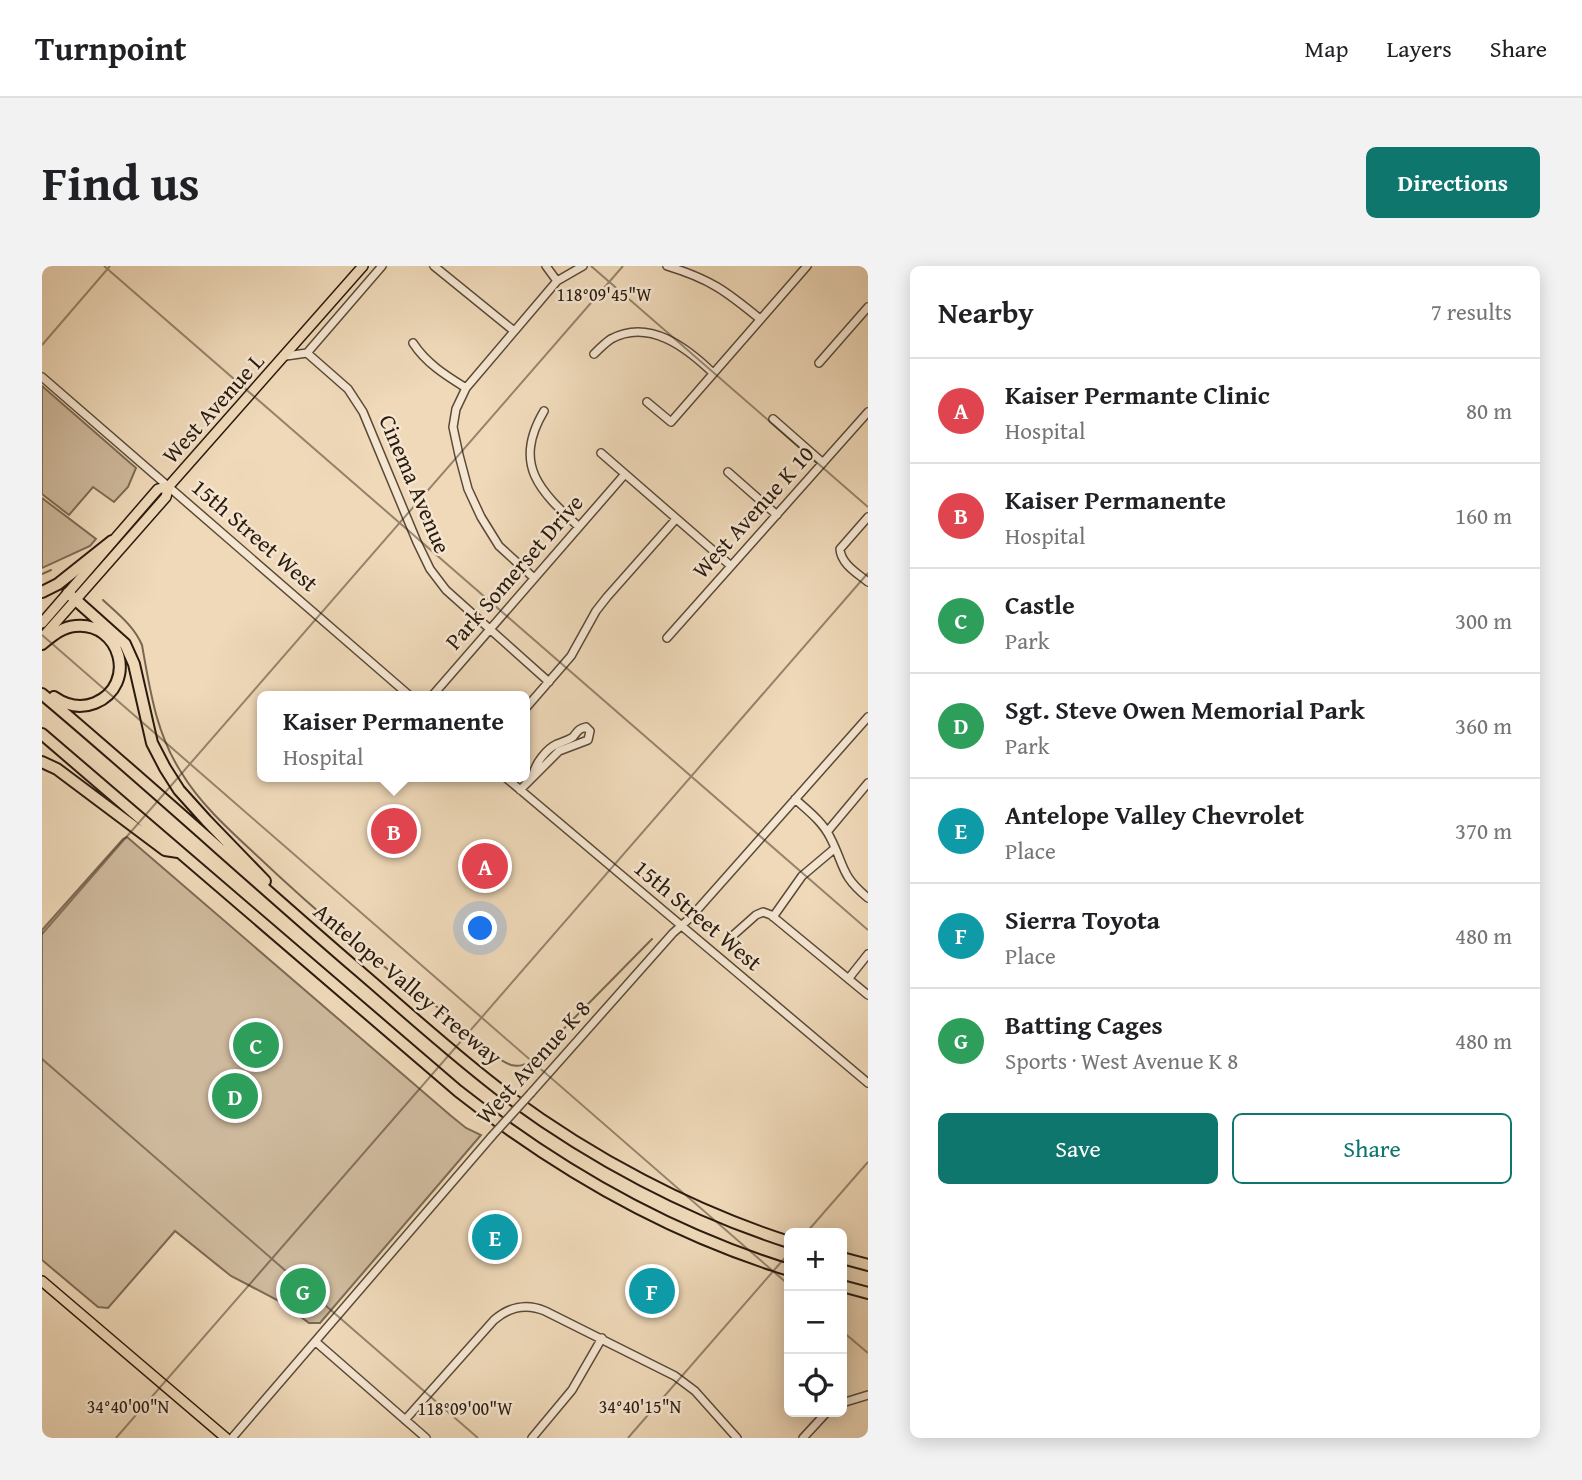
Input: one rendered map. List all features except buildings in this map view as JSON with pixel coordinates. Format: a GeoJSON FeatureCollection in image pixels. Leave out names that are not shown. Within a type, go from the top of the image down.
{"type":"FeatureCollection","features":[{"type":"Feature","properties":{"kind":"highway"},"geometry":{"type":"LineString","coordinates":[[42,592],[58,584],[112,541]]}},
{"type":"Feature","properties":{"kind":"highway"},"geometry":{"type":"LineString","coordinates":[[72,596],[124,644],[134,664],[152,743],[179,790],[276,892],[291,913]]}},
{"type":"Feature","properties":{"kind":"highway"},"geometry":{"type":"LineString","coordinates":[[42,641],[75,625],[87,627],[99,631],[115,645],[120,665],[116,683],[111,691],[90,705],[76,707],[62,703],[42,688]]}},
{"type":"Feature","properties":{"kind":"highway","name":"Antelope Valley Freeway"},"geometry":{"type":"LineString","coordinates":[[42,694],[291,913],[467,1063],[552,1126],[650,1184],[737,1223],[784,1240]]}},
{"type":"Feature","properties":{"kind":"highway","name":"Antelope Valley Freeway"},"geometry":{"type":"LineString","coordinates":[[42,734],[458,1091],[529,1144],[581,1176],[670,1224],[784,1268]]}},
{"type":"Feature","properties":{"kind":"highway"},"geometry":{"type":"LineString","coordinates":[[42,762],[57,769],[165,850],[180,852]]}},
{"type":"Feature","properties":{"kind":"highway"},"geometry":{"type":"LineString","coordinates":[[847,1259],[868,1265]]}},
{"type":"Feature","properties":{"kind":"highway"},"geometry":{"type":"LineString","coordinates":[[847,1288],[868,1295]]}},
{"type":"Feature","properties":{"kind":"main road","name":"West Avenue L"},"geometry":{"type":"LineString","coordinates":[[42,623],[72,596],[166,497],[169,486],[363,266]]}},
{"type":"Feature","properties":{"kind":"main road","name":"West Avenue L"},"geometry":{"type":"LineString","coordinates":[[42,641],[112,541],[158,489],[169,486]]}},
{"type":"Feature","properties":{"kind":"main road"},"geometry":{"type":"LineString","coordinates":[[42,1280],[226,1438]]}},
{"type":"Feature","properties":{"kind":"street"},"geometry":{"type":"LineString","coordinates":[[307,353],[382,266]]}},
{"type":"Feature","properties":{"kind":"street"},"geometry":{"type":"LineString","coordinates":[[434,266],[514,331]]}},
{"type":"Feature","properties":{"kind":"street"},"geometry":{"type":"LineString","coordinates":[[546,266],[556,281]]}},
{"type":"Feature","properties":{"kind":"street"},"geometry":{"type":"LineString","coordinates":[[534,578],[499,546],[481,517],[468,489],[453,428],[456,409],[466,388],[556,281],[583,266]]}},
{"type":"Feature","properties":{"kind":"street"},"geometry":{"type":"LineString","coordinates":[[667,266],[696,275],[725,290],[760,319]]}},
{"type":"Feature","properties":{"kind":"street"},"geometry":{"type":"LineString","coordinates":[[647,402],[671,422],[807,266]]}},
{"type":"Feature","properties":{"kind":"street"},"geometry":{"type":"LineString","coordinates":[[819,363],[868,307]]}},
{"type":"Feature","properties":{"kind":"street"},"geometry":{"type":"LineString","coordinates":[[594,354],[611,339],[644,333],[674,341],[690,351],[713,373]]}},
{"type":"Feature","properties":{"kind":"street"},"geometry":{"type":"LineString","coordinates":[[413,343],[439,372],[466,388]]}},
{"type":"Feature","properties":{"kind":"street","name":"West Avenue L"},"geometry":{"type":"LineString","coordinates":[[285,356],[307,353]]}},
{"type":"Feature","properties":{"kind":"street","name":"Cinema Avenue"},"geometry":{"type":"LineString","coordinates":[[307,353],[348,389],[363,412],[416,542],[430,569],[446,590],[550,682]]}},
{"type":"Feature","properties":{"kind":"street","name":"15th Street West"},"geometry":{"type":"LineString","coordinates":[[42,377],[404,691]]}},
{"type":"Feature","properties":{"kind":"street"},"geometry":{"type":"LineString","coordinates":[[544,411],[534,427],[530,442],[534,474],[549,499],[579,527]]}},
{"type":"Feature","properties":{"kind":"street","name":"West Avenue K 10"},"geometry":{"type":"LineString","coordinates":[[667,638],[868,412]]}},
{"type":"Feature","properties":{"kind":"street"},"geometry":{"type":"LineString","coordinates":[[773,419],[823,463]]}},
{"type":"Feature","properties":{"kind":"street"},"geometry":{"type":"LineString","coordinates":[[601,453],[731,566]]}},
{"type":"Feature","properties":{"kind":"street"},"geometry":{"type":"LineString","coordinates":[[728,472],[777,514]]}},
{"type":"Feature","properties":{"kind":"street","name":"Park Somerset Drive"},"geometry":{"type":"LineString","coordinates":[[436,691],[625,474]]}},
{"type":"Feature","properties":{"kind":"street"},"geometry":{"type":"LineString","coordinates":[[868,517],[840,549],[843,560],[868,582]]}},
{"type":"Feature","properties":{"kind":"street"},"geometry":{"type":"LineString","coordinates":[[530,704],[576,649],[596,611],[607,597],[677,519]]}},
{"type":"Feature","properties":{"kind":"street","name":"West Avenue K 8"},"geometry":{"type":"LineString","coordinates":[[232,1438],[492,1136],[868,717]]}},
{"type":"Feature","properties":{"kind":"street"},"geometry":{"type":"LineString","coordinates":[[530,778],[540,772],[559,751],[575,741],[588,740],[588,729],[576,732],[575,741]]}},
{"type":"Feature","properties":{"kind":"street","name":"15th Street West"},"geometry":{"type":"LineString","coordinates":[[511,782],[868,1083]]}},
{"type":"Feature","properties":{"kind":"street"},"geometry":{"type":"LineString","coordinates":[[520,790],[527,782]]}},
{"type":"Feature","properties":{"kind":"street"},"geometry":{"type":"LineString","coordinates":[[827,832],[867,787]]}},
{"type":"Feature","properties":{"kind":"street"},"geometry":{"type":"LineString","coordinates":[[795,799],[827,832],[845,875],[868,898]]}},
{"type":"Feature","properties":{"kind":"street"},"geometry":{"type":"LineString","coordinates":[[773,917],[802,876],[834,849]]}},
{"type":"Feature","properties":{"kind":"street"},"geometry":{"type":"LineString","coordinates":[[729,939],[763,912],[773,917],[868,995]]}},
{"type":"Feature","properties":{"kind":"street"},"geometry":{"type":"LineString","coordinates":[[849,978],[868,954]]}},
{"type":"Feature","properties":{"kind":"street"},"geometry":{"type":"LineString","coordinates":[[405,1420],[494,1320],[506,1311],[520,1307],[539,1308],[676,1376],[695,1391],[737,1438]]}},
{"type":"Feature","properties":{"kind":"street"},"geometry":{"type":"LineString","coordinates":[[531,1438],[572,1390],[602,1338]]}},
{"type":"Feature","properties":{"kind":"street"},"geometry":{"type":"LineString","coordinates":[[316,1342],[426,1438]]}},
{"type":"Feature","properties":{"kind":"street"},"geometry":{"type":"LineString","coordinates":[[847,1401],[868,1395]]}},
{"type":"Feature","properties":{"kind":"street"},"geometry":{"type":"LineString","coordinates":[[803,1438],[822,1417]]}},
{"type":"Feature","properties":{"kind":"shaded area"},"geometry":{"type":"Polygon","coordinates":[[[42,386],[136,468],[128,487],[114,502],[93,487],[69,515],[42,494],[42,386]]]}},
{"type":"Feature","properties":{"kind":"shaded area"},"geometry":{"type":"Polygon","coordinates":[[[42,498],[96,539],[90,546],[42,568],[42,498]]]}},
{"type":"Feature","properties":{"kind":"shaded area"},"geometry":{"type":"Polygon","coordinates":[[[127,837],[450,1115],[466,1128],[481,1135],[320,1323],[309,1323],[281,1302],[231,1276],[175,1231],[108,1308],[98,1307],[42,1260],[42,930],[127,837]]]}},
{"type":"Feature","properties":{"kind":"waterway"},"geometry":{"type":"LineString","coordinates":[[42,574],[51,570]]}},
{"type":"Feature","properties":{"kind":"waterway"},"geometry":{"type":"LineString","coordinates":[[103,600],[139,638],[155,711],[165,742],[188,783],[205,804],[232,833],[322,915],[503,1061],[517,1066],[531,1062],[652,939]]}},
{"type":"Feature","properties":{"kind":"place","name":"Kaiser Permanente"},"geometry":{"type":"Point","coordinates":[394,831]}},
{"type":"Feature","properties":{"kind":"place","name":"Kaiser Permante Clinic"},"geometry":{"type":"Point","coordinates":[485,866]}},
{"type":"Feature","properties":{"kind":"place","name":"Castle"},"geometry":{"type":"Point","coordinates":[256,1045]}},
{"type":"Feature","properties":{"kind":"place","name":"Sgt. Steve Owen Memorial Park"},"geometry":{"type":"Point","coordinates":[235,1096]}},
{"type":"Feature","properties":{"kind":"place","name":"Antelope Valley Chevrolet"},"geometry":{"type":"Point","coordinates":[495,1237]}},
{"type":"Feature","properties":{"kind":"place","name":"Batting Cages"},"geometry":{"type":"Point","coordinates":[303,1291]}},
{"type":"Feature","properties":{"kind":"place","name":"Sierra Toyota"},"geometry":{"type":"Point","coordinates":[652,1291]}}]}
